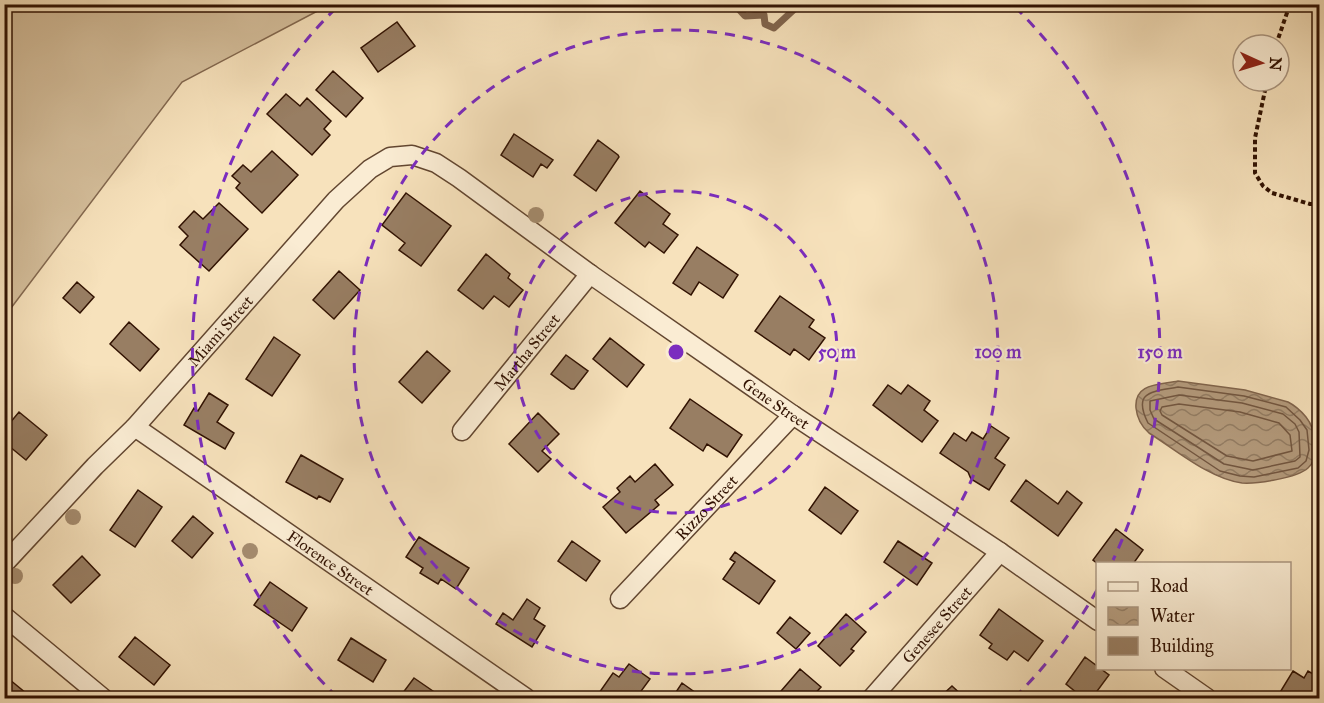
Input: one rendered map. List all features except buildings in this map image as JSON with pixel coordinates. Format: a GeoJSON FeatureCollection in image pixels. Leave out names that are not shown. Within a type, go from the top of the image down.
{"type":"FeatureCollection","features":[{"type":"Feature","properties":{"kind":"street","name":"Miami Street"},"geometry":{"type":"LineString","coordinates":[[4,564],[95,466],[135,427],[336,200],[370,169],[390,157],[412,155],[436,164],[459,178]]}},
{"type":"Feature","properties":{"kind":"street","name":"Gene Street"},"geometry":{"type":"LineString","coordinates":[[459,178],[590,274],[793,416],[1000,552],[1096,620]]}},
{"type":"Feature","properties":{"kind":"street","name":"Martha Street"},"geometry":{"type":"LineString","coordinates":[[462,431],[590,274]]}},
{"type":"Feature","properties":{"kind":"street","name":"Rizzo Street"},"geometry":{"type":"LineString","coordinates":[[620,599],[793,416]]}},
{"type":"Feature","properties":{"kind":"street","name":"Florence Street"},"geometry":{"type":"LineString","coordinates":[[135,427],[526,699]]}},
{"type":"Feature","properties":{"kind":"street","name":"Genesee Street"},"geometry":{"type":"LineString","coordinates":[[872,699],[1000,552]]}},
{"type":"Feature","properties":{"kind":"street"},"geometry":{"type":"LineString","coordinates":[[4,616],[103,699]]}},
{"type":"Feature","properties":{"kind":"street"},"geometry":{"type":"LineString","coordinates":[[1165,670],[1199,696]]}},
{"type":"Feature","properties":{"kind":"path"},"geometry":{"type":"LineString","coordinates":[[1280,33],[1290,4]]}},
{"type":"Feature","properties":{"kind":"path"},"geometry":{"type":"LineString","coordinates":[[1264,93],[1255,138],[1254,173],[1263,186],[1272,193],[1310,204],[1320,204]]}},
{"type":"Feature","properties":{"kind":"shaded area"},"geometry":{"type":"Polygon","coordinates":[[[5,4],[329,5],[182,82],[5,316],[5,4]]]}},
{"type":"Feature","properties":{"kind":"water"},"geometry":{"type":"Polygon","coordinates":[[[1178,381],[1245,390],[1290,403],[1306,417],[1312,428],[1315,450],[1312,463],[1303,472],[1295,475],[1276,480],[1242,483],[1218,476],[1194,463],[1149,433],[1138,418],[1136,408],[1136,400],[1143,390],[1178,381]]]}},
{"type":"Feature","properties":{"kind":"waterway"},"geometry":{"type":"LineString","coordinates":[[734,4],[745,16],[764,15],[765,24],[774,28],[800,4]]}}]}
